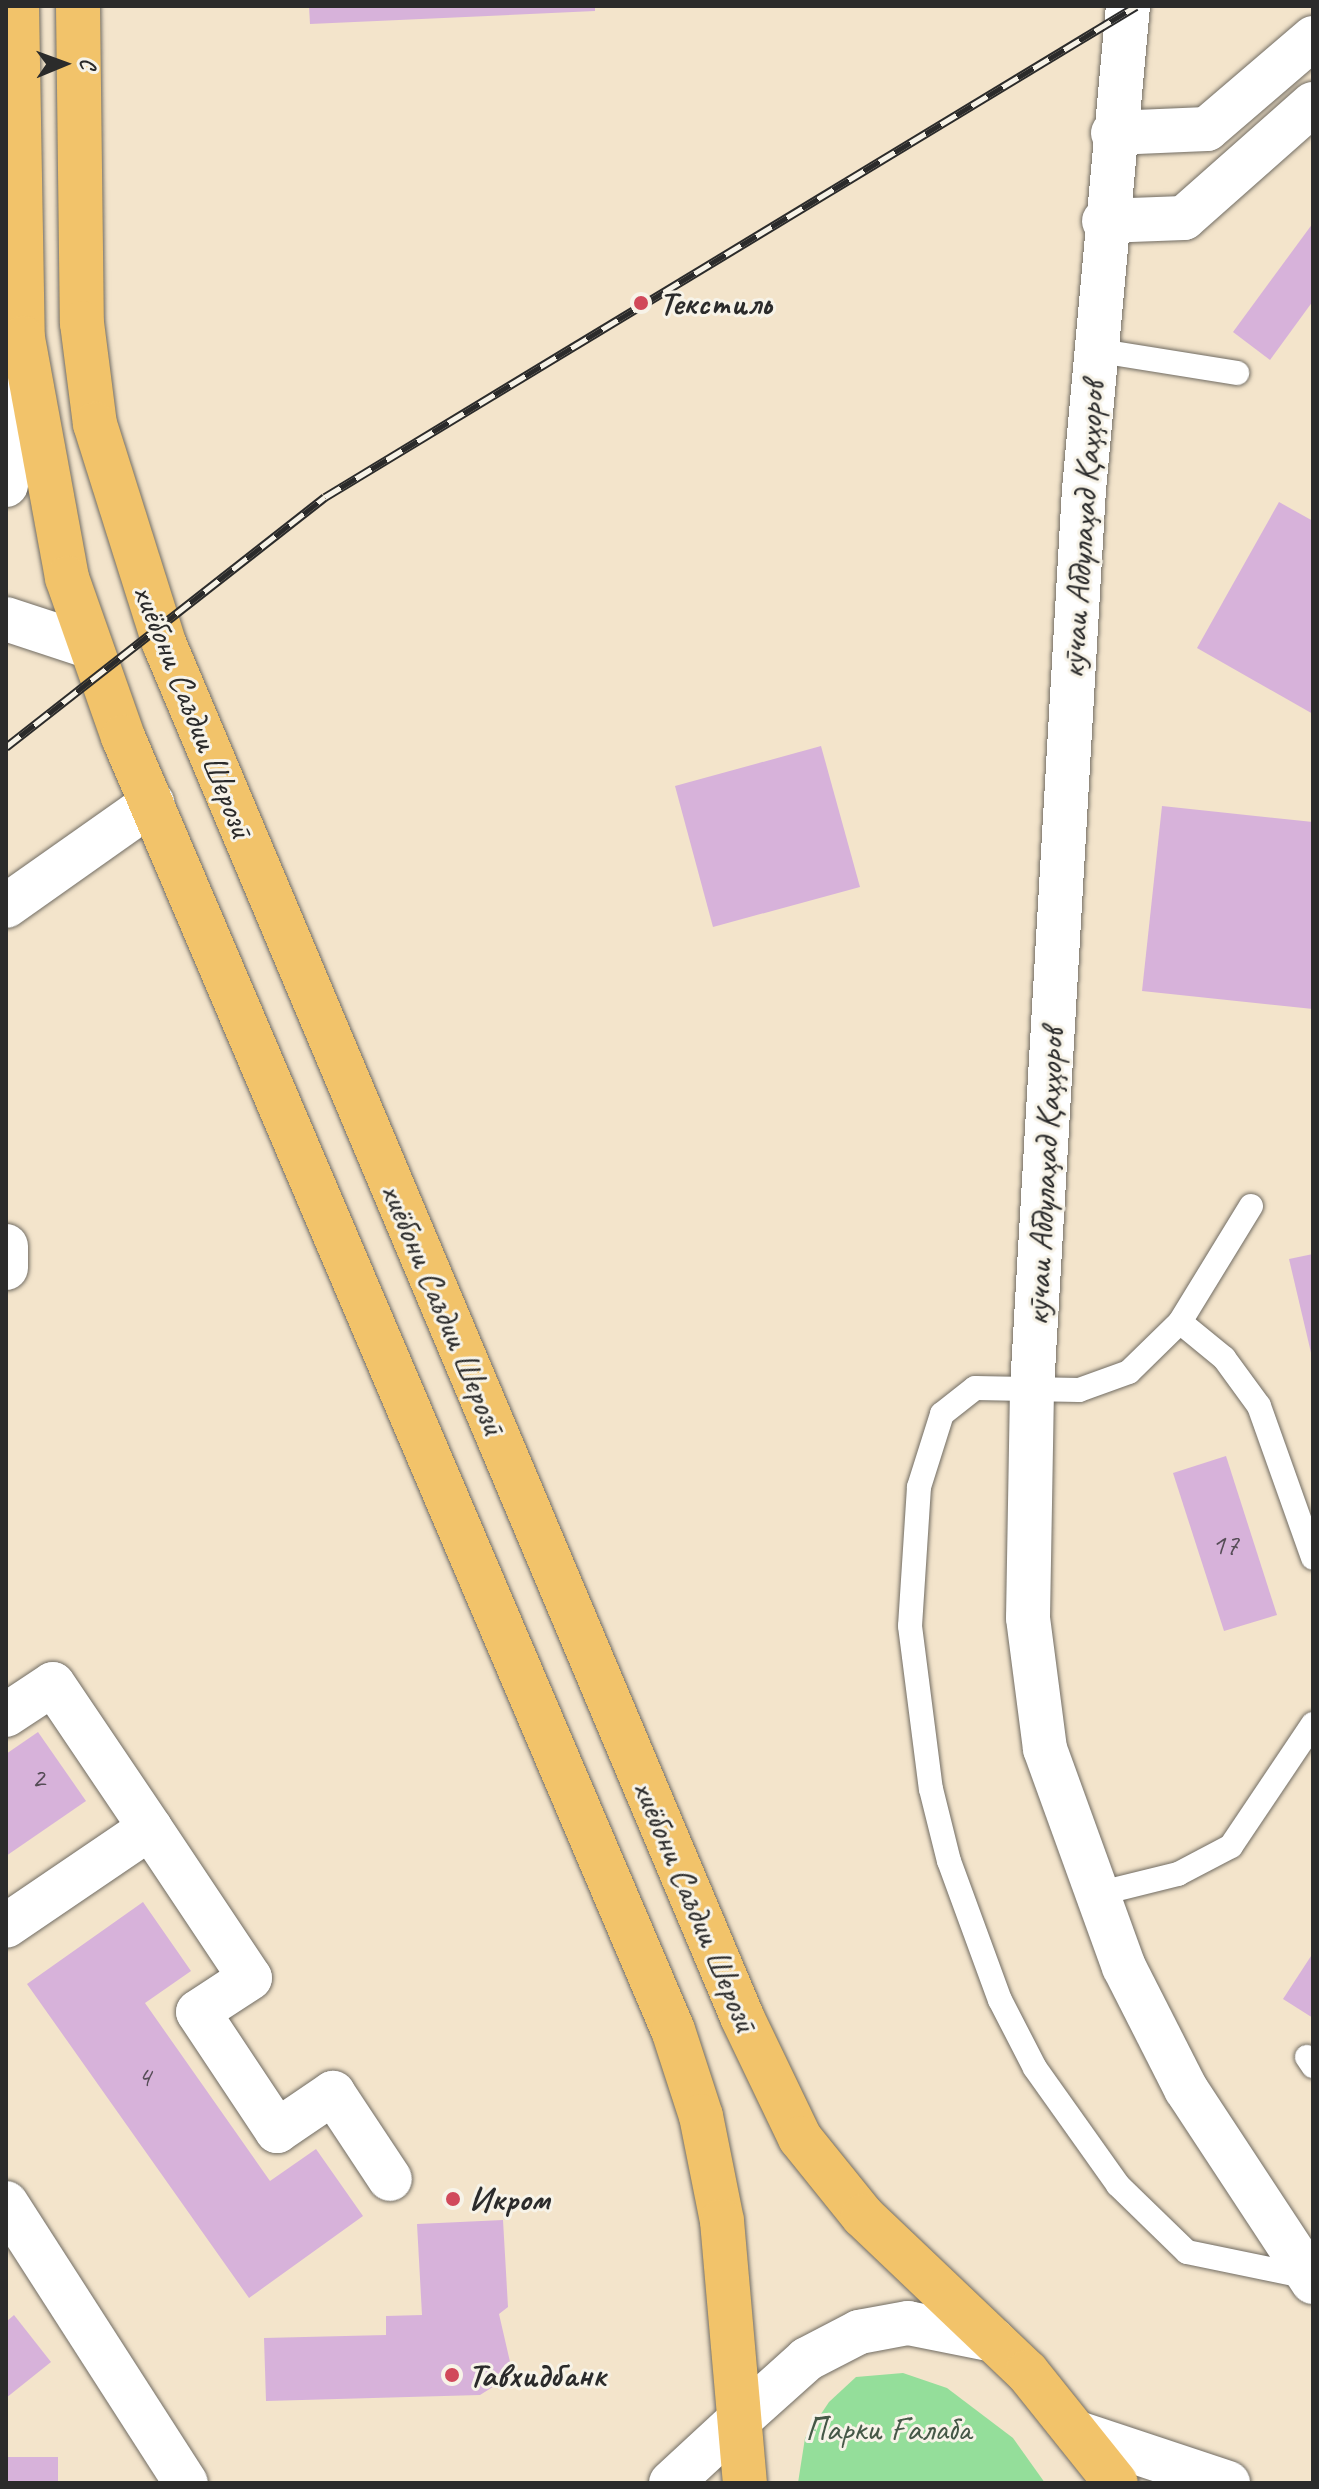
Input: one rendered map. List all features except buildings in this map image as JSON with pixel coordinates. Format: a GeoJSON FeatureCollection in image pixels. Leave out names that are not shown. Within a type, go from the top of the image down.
{"type":"FeatureCollection","features":[{"type":"Feature","properties":{"kind":"highway","name":"хиёбони Саъдии Шерозӣ"},"geometry":{"type":"LineString","coordinates":[[17,6],[14,255],[23,338],[67,578],[88,646],[152,803],[673,2030],[701,2116],[722,2221],[745,2483]]}},
{"type":"Feature","properties":{"kind":"highway","name":"хиёбони Саъдии Шерозӣ"},"geometry":{"type":"LineString","coordinates":[[78,6],[82,323],[95,424],[164,643],[778,2094],[840,2191],[993,2340],[1081,2434],[1116,2483]]}},
{"type":"Feature","properties":{"kind":"street","name":"кӯчаи Абдулаҳад Қаҳҳоров"},"geometry":{"type":"LineString","coordinates":[[1128,6],[1104,221],[1094,350],[1032,1389],[1027,1547],[1035,1693],[1045,1749],[1093,1895],[1186,2089],[1311,2279]]}},
{"type":"Feature","properties":{"kind":"street"},"geometry":{"type":"LineString","coordinates":[[1113,133],[1207,129],[1313,38]]}},
{"type":"Feature","properties":{"kind":"street"},"geometry":{"type":"LineString","coordinates":[[1104,221],[1184,218],[1313,104]]}},
{"type":"Feature","properties":{"kind":"street"},"geometry":{"type":"LineString","coordinates":[[6,485],[23,338]]}},
{"type":"Feature","properties":{"kind":"street"},"geometry":{"type":"LineString","coordinates":[[6,619],[88,646]]}},
{"type":"Feature","properties":{"kind":"street"},"geometry":{"type":"LineString","coordinates":[[6,906],[152,803]]}},
{"type":"Feature","properties":{"kind":"street"},"geometry":{"type":"LineString","coordinates":[[6,1246],[6,1268]]}},
{"type":"Feature","properties":{"kind":"street"},"geometry":{"type":"LineString","coordinates":[[6,1715],[53,1684],[250,1978],[198,2012],[277,2131],[333,2093],[390,2179]]}},
{"type":"Feature","properties":{"kind":"street"},"geometry":{"type":"LineString","coordinates":[[6,1926],[150,1828]]}},
{"type":"Feature","properties":{"kind":"street"},"geometry":{"type":"LineString","coordinates":[[6,2203],[186,2483]]}},
{"type":"Feature","properties":{"kind":"street"},"geometry":{"type":"LineString","coordinates":[[671,2483],[807,2359],[859,2332],[908,2323],[993,2340]]}},
{"type":"Feature","properties":{"kind":"street"},"geometry":{"type":"LineString","coordinates":[[1081,2434],[1228,2483]]}},
{"type":"Feature","properties":{"kind":"lane"},"geometry":{"type":"LineString","coordinates":[[1094,350],[1237,373]]}},
{"type":"Feature","properties":{"kind":"lane"},"geometry":{"type":"LineString","coordinates":[[1251,1206],[1180,1322],[1152,1355],[1106,1384],[1032,1389],[975,1388],[942,1414],[928,1444],[910,1626],[931,1789],[973,1935],[1035,2068],[1118,2185],[1187,2252],[1311,2279]]}},
{"type":"Feature","properties":{"kind":"lane"},"geometry":{"type":"LineString","coordinates":[[1180,1322],[1224,1358],[1259,1406],[1313,1558]]}},
{"type":"Feature","properties":{"kind":"lane"},"geometry":{"type":"LineString","coordinates":[[1093,1895],[1208,1863],[1231,1846],[1313,1724]]}},
{"type":"Feature","properties":{"kind":"green space","name":"Парки Ғалаба"},"geometry":{"type":"Polygon","coordinates":[[[903,2373],[947,2388],[1013,2438],[1045,2483],[798,2483],[805,2438],[829,2402],[856,2377],[903,2373]]]}},
{"type":"Feature","properties":{"kind":"railway"},"geometry":{"type":"LineString","coordinates":[[6,747],[325,497],[1136,6]]}},
{"type":"Feature","properties":{"kind":"place","name":"Текстиль"},"geometry":{"type":"Point","coordinates":[641,303]}},
{"type":"Feature","properties":{"kind":"place","name":"Икром"},"geometry":{"type":"Point","coordinates":[453,2199]}},
{"type":"Feature","properties":{"kind":"place","name":"Тавхидбанк"},"geometry":{"type":"Point","coordinates":[452,2375]}}]}
